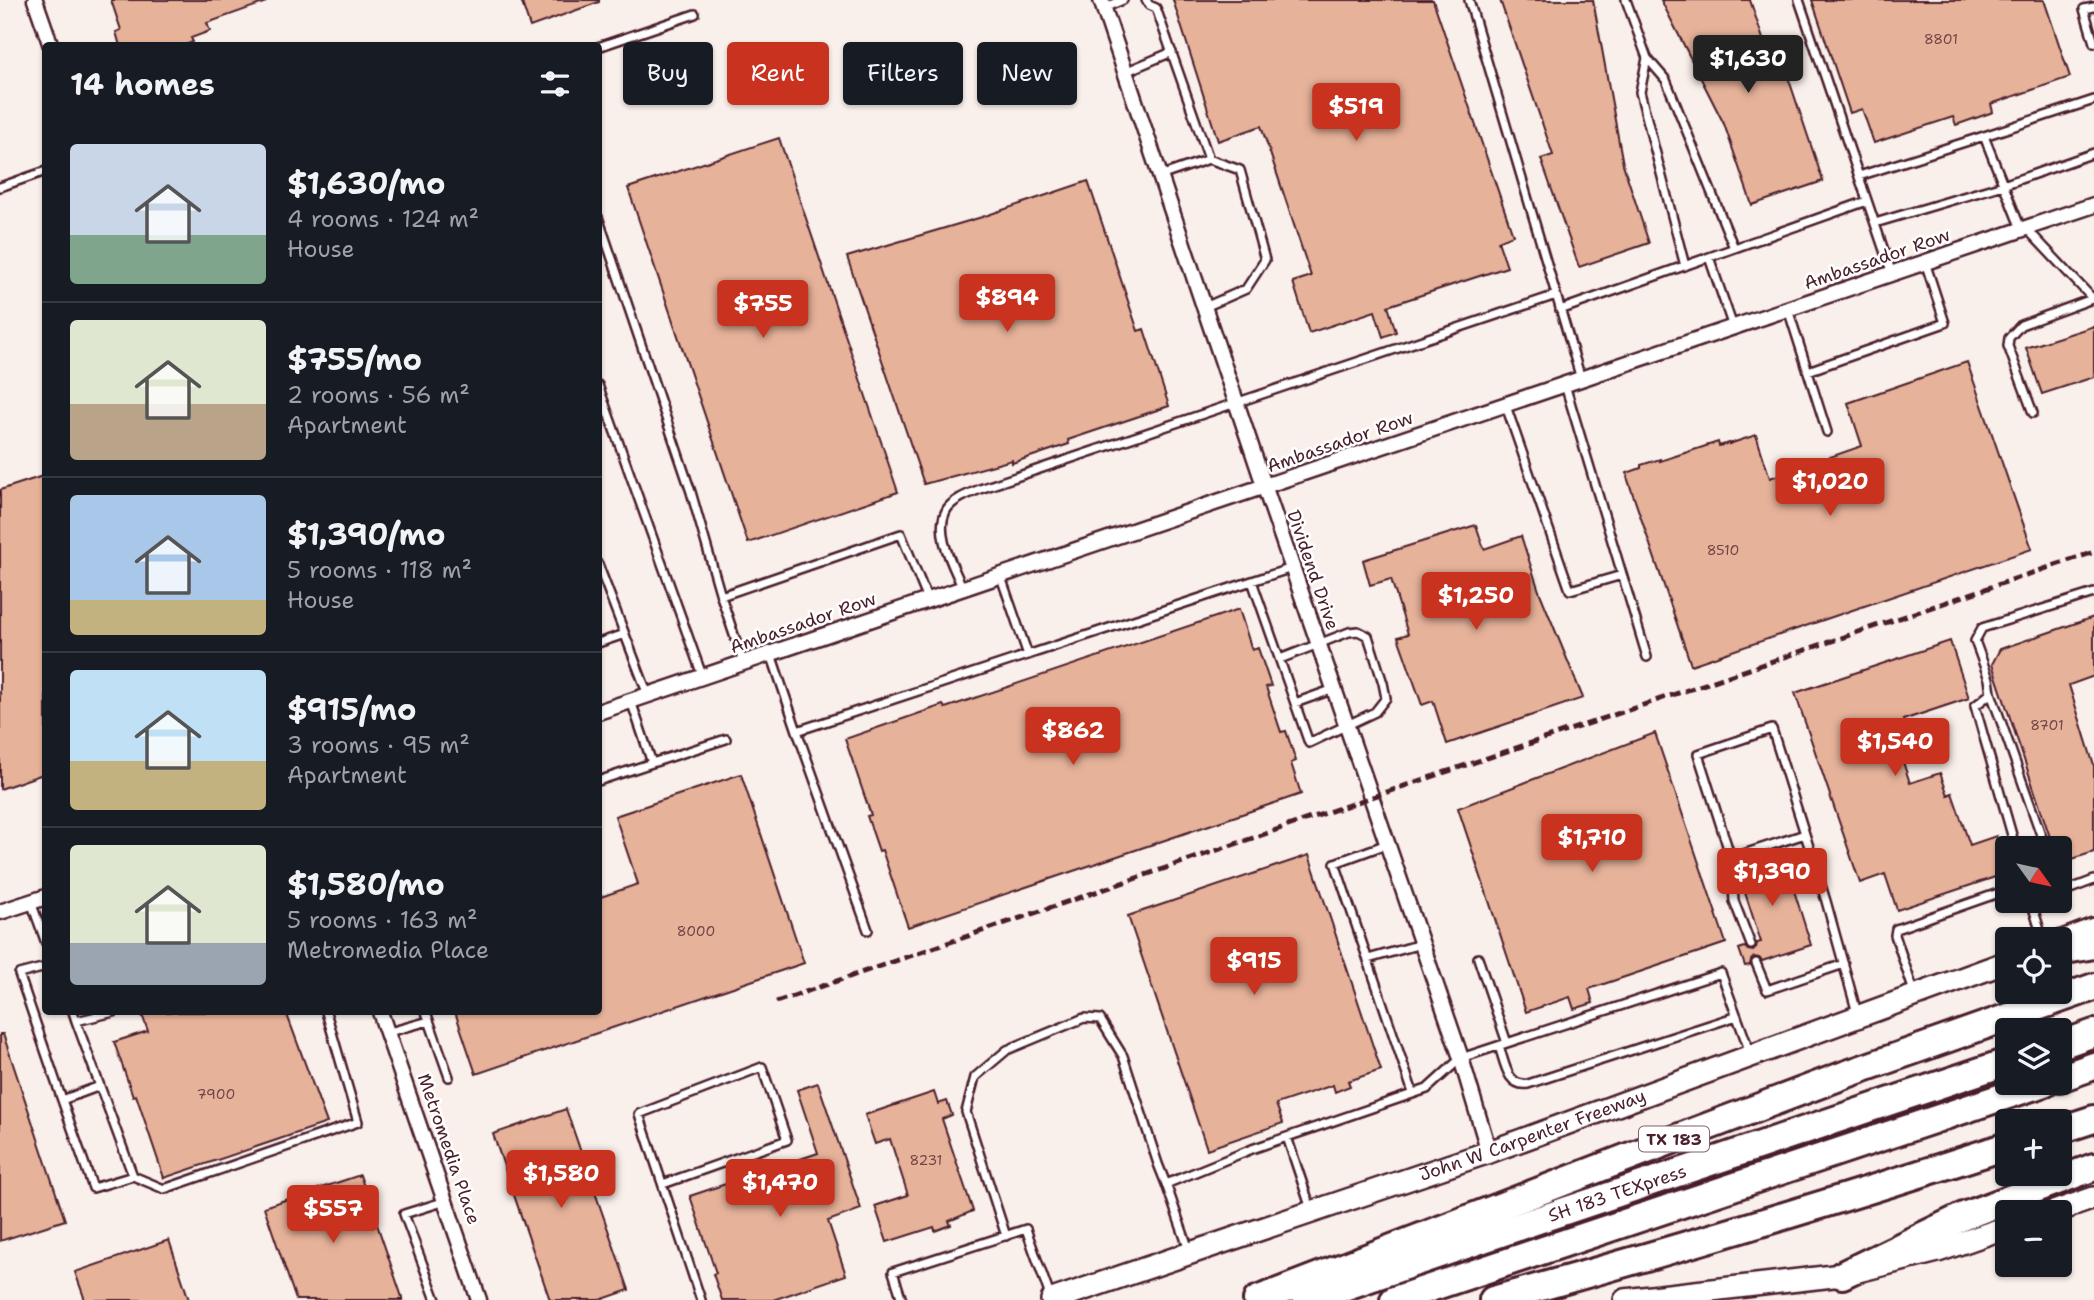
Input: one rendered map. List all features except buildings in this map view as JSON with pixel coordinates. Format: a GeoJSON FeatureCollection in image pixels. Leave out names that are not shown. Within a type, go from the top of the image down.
{"type":"FeatureCollection","features":[{"type":"Feature","properties":{"kind":"highway"},"geometry":{"type":"LineString","coordinates":[[2072,949],[2094,945]]}},
{"type":"Feature","properties":{"kind":"highway","name":"TX 183"},"geometry":{"type":"LineString","coordinates":[[1257,1300],[1773,1102],[2094,987]]}},
{"type":"Feature","properties":{"kind":"highway"},"geometry":{"type":"LineString","coordinates":[[2072,1041],[2094,1033]]}},
{"type":"Feature","properties":{"kind":"highway","name":"SH 183 TEXpress"},"geometry":{"type":"LineString","coordinates":[[1306,1300],[1995,1066]]}},
{"type":"Feature","properties":{"kind":"highway"},"geometry":{"type":"LineString","coordinates":[[2072,1074],[2094,1066]]}},
{"type":"Feature","properties":{"kind":"highway","name":"SH 183 TEXpress"},"geometry":{"type":"LineString","coordinates":[[1394,1300],[2008,1095]]}},
{"type":"Feature","properties":{"kind":"highway"},"geometry":{"type":"LineString","coordinates":[[2072,1126],[2094,1119]]}},
{"type":"Feature","properties":{"kind":"highway"},"geometry":{"type":"LineString","coordinates":[[1493,1300],[1859,1194],[1995,1150]]}},
{"type":"Feature","properties":{"kind":"highway"},"geometry":{"type":"LineString","coordinates":[[1842,1275],[1964,1216],[2094,1167]]}},
{"type":"Feature","properties":{"kind":"main road"},"geometry":{"type":"LineString","coordinates":[[2072,937],[2094,929]]}},
{"type":"Feature","properties":{"kind":"main road","name":"John W Carpenter Freeway"},"geometry":{"type":"LineString","coordinates":[[1052,1300],[1489,1152],[1995,966]]}},
{"type":"Feature","properties":{"kind":"main road"},"geometry":{"type":"LineString","coordinates":[[2072,1206],[2094,1198]]}},
{"type":"Feature","properties":{"kind":"main road"},"geometry":{"type":"LineString","coordinates":[[1625,1300],[1842,1275],[1938,1251],[1995,1231]]}},
{"type":"Feature","properties":{"kind":"street"},"geometry":{"type":"LineString","coordinates":[[35,0],[50,42]]}},
{"type":"Feature","properties":{"kind":"street","name":"Dividend Drive"},"geometry":{"type":"LineString","coordinates":[[1103,4],[1292,568],[1461,1058],[1489,1152]]}},
{"type":"Feature","properties":{"kind":"street","name":"Ambassador Row"},"geometry":{"type":"LineString","coordinates":[[602,711],[2094,205]]}},
{"type":"Feature","properties":{"kind":"street"},"geometry":{"type":"LineString","coordinates":[[0,912],[42,898]]}},
{"type":"Feature","properties":{"kind":"street","name":"Metromedia Place"},"geometry":{"type":"LineString","coordinates":[[381,1015],[479,1300]]}},
{"type":"Feature","properties":{"kind":"lane"},"geometry":{"type":"LineString","coordinates":[[1103,4],[1123,0]]}},
{"type":"Feature","properties":{"kind":"lane"},"geometry":{"type":"LineString","coordinates":[[1146,0],[1156,8],[1209,159]]}},
{"type":"Feature","properties":{"kind":"lane"},"geometry":{"type":"LineString","coordinates":[[1469,0],[1581,380]]}},
{"type":"Feature","properties":{"kind":"lane"},"geometry":{"type":"LineString","coordinates":[[1626,0],[1647,58],[1666,80],[1734,248]]}},
{"type":"Feature","properties":{"kind":"lane"},"geometry":{"type":"LineString","coordinates":[[1799,0],[1892,274]]}},
{"type":"Feature","properties":{"kind":"lane"},"geometry":{"type":"LineString","coordinates":[[2081,0],[2094,43]]}},
{"type":"Feature","properties":{"kind":"lane"},"geometry":{"type":"LineString","coordinates":[[2084,9],[2094,7]]}},
{"type":"Feature","properties":{"kind":"lane"},"geometry":{"type":"LineString","coordinates":[[602,46],[695,14]]}},
{"type":"Feature","properties":{"kind":"lane"},"geometry":{"type":"LineString","coordinates":[[1125,72],[1172,52]]}},
{"type":"Feature","properties":{"kind":"lane"},"geometry":{"type":"LineString","coordinates":[[1647,58],[1640,92],[1685,266]]}},
{"type":"Feature","properties":{"kind":"lane"},"geometry":{"type":"LineString","coordinates":[[1859,176],[2094,100]]}},
{"type":"Feature","properties":{"kind":"lane"},"geometry":{"type":"LineString","coordinates":[[1984,136],[2024,229],[2093,299],[2021,325],[2009,338],[2008,346],[2033,413]]}},
{"type":"Feature","properties":{"kind":"lane"},"geometry":{"type":"LineString","coordinates":[[1875,223],[2003,185],[2094,153]]}},
{"type":"Feature","properties":{"kind":"lane"},"geometry":{"type":"LineString","coordinates":[[1160,176],[1209,159],[1240,170],[1265,260],[1246,289],[1204,307]]}},
{"type":"Feature","properties":{"kind":"lane"},"geometry":{"type":"LineString","coordinates":[[0,187],[42,173]]}},
{"type":"Feature","properties":{"kind":"lane"},"geometry":{"type":"LineString","coordinates":[[1560,310],[1867,201]]}},
{"type":"Feature","properties":{"kind":"lane"},"geometry":{"type":"LineString","coordinates":[[602,229],[691,492],[744,664]]}},
{"type":"Feature","properties":{"kind":"lane"},"geometry":{"type":"LineString","coordinates":[[1709,257],[1733,328]]}},
{"type":"Feature","properties":{"kind":"lane"},"geometry":{"type":"LineString","coordinates":[[1808,372],[1945,323],[1925,262]]}},
{"type":"Feature","properties":{"kind":"lane"},"geometry":{"type":"LineString","coordinates":[[963,589],[947,553],[942,528],[947,509],[960,498],[1556,295]]}},
{"type":"Feature","properties":{"kind":"lane"},"geometry":{"type":"LineString","coordinates":[[1788,309],[1827,432]]}},
{"type":"Feature","properties":{"kind":"lane"},"geometry":{"type":"LineString","coordinates":[[1565,385],[1647,657]]}},
{"type":"Feature","properties":{"kind":"lane"},"geometry":{"type":"LineString","coordinates":[[602,396],[703,678]]}},
{"type":"Feature","properties":{"kind":"lane"},"geometry":{"type":"LineString","coordinates":[[1506,406],[1570,590],[1622,575]]}},
{"type":"Feature","properties":{"kind":"lane"},"geometry":{"type":"LineString","coordinates":[[721,596],[901,534],[929,601]]}},
{"type":"Feature","properties":{"kind":"lane"},"geometry":{"type":"LineString","coordinates":[[797,731],[1292,568]]}},
{"type":"Feature","properties":{"kind":"lane"},"geometry":{"type":"LineString","coordinates":[[602,574],[648,696]]}},
{"type":"Feature","properties":{"kind":"lane"},"geometry":{"type":"LineString","coordinates":[[1001,577],[1028,655]]}},
{"type":"Feature","properties":{"kind":"lane"},"geometry":{"type":"LineString","coordinates":[[1252,581],[1309,743],[1374,712],[1386,698],[1368,635],[1358,631],[1280,659]]}},
{"type":"Feature","properties":{"kind":"lane"},"geometry":{"type":"LineString","coordinates":[[2041,836],[1975,641],[1982,628],[2094,593]]}},
{"type":"Feature","properties":{"kind":"lane"},"geometry":{"type":"LineString","coordinates":[[602,642],[625,634]]}},
{"type":"Feature","properties":{"kind":"lane"},"geometry":{"type":"LineString","coordinates":[[771,654],[868,930]]}},
{"type":"Feature","properties":{"kind":"lane"},"geometry":{"type":"LineString","coordinates":[[1295,703],[1335,689]]}},
{"type":"Feature","properties":{"kind":"lane"},"geometry":{"type":"LineString","coordinates":[[1991,693],[1975,706],[2012,836]]}},
{"type":"Feature","properties":{"kind":"lane"},"geometry":{"type":"LineString","coordinates":[[631,702],[652,763]]}},
{"type":"Feature","properties":{"kind":"lane"},"geometry":{"type":"LineString","coordinates":[[1751,945],[1734,901],[1731,858],[1698,754],[1772,729],[1858,1017]]}},
{"type":"Feature","properties":{"kind":"lane"},"geometry":{"type":"LineString","coordinates":[[602,780],[726,739]]}},
{"type":"Feature","properties":{"kind":"lane"},"geometry":{"type":"LineString","coordinates":[[1731,858],[1805,834]]}},
{"type":"Feature","properties":{"kind":"lane"},"geometry":{"type":"LineString","coordinates":[[1388,844],[1335,863],[1413,1093]]}},
{"type":"Feature","properties":{"kind":"lane"},"geometry":{"type":"LineString","coordinates":[[2072,888],[2094,880]]}},
{"type":"Feature","properties":{"kind":"lane"},"geometry":{"type":"LineString","coordinates":[[1915,995],[1895,934],[1896,929],[1995,894]]}},
{"type":"Feature","properties":{"kind":"lane"},"geometry":{"type":"LineString","coordinates":[[31,902],[42,932]]}},
{"type":"Feature","properties":{"kind":"lane"},"geometry":{"type":"LineString","coordinates":[[1368,959],[1422,944]]}},
{"type":"Feature","properties":{"kind":"lane"},"geometry":{"type":"LineString","coordinates":[[1478,958],[1513,1082],[1519,1085],[1737,1016]]}},
{"type":"Feature","properties":{"kind":"lane"},"geometry":{"type":"LineString","coordinates":[[1756,963],[1767,990],[1844,964]]}},
{"type":"Feature","properties":{"kind":"lane"},"geometry":{"type":"LineString","coordinates":[[42,968],[19,974],[93,1188],[132,1176],[164,1189],[358,1122],[327,1015]]}},
{"type":"Feature","properties":{"kind":"lane"},"geometry":{"type":"LineString","coordinates":[[1166,1184],[1287,1137],[1427,1089],[1461,1058],[1721,973],[1751,1056]]}},
{"type":"Feature","properties":{"kind":"lane"},"geometry":{"type":"LineString","coordinates":[[74,1015],[132,1176]]}},
{"type":"Feature","properties":{"kind":"lane"},"geometry":{"type":"LineString","coordinates":[[76,1021],[101,1015]]}},
{"type":"Feature","properties":{"kind":"lane"},"geometry":{"type":"LineString","coordinates":[[427,1015],[449,1077]]}},
{"type":"Feature","properties":{"kind":"lane"},"geometry":{"type":"LineString","coordinates":[[1006,1236],[966,1112],[975,1077],[1007,1050],[1084,1018],[1100,1020],[1123,1056],[1190,1253]]}},
{"type":"Feature","properties":{"kind":"lane"},"geometry":{"type":"LineString","coordinates":[[388,1032],[429,1021]]}},
{"type":"Feature","properties":{"kind":"lane"},"geometry":{"type":"LineString","coordinates":[[663,1184],[787,1140],[762,1067],[639,1114],[701,1300]]}},
{"type":"Feature","properties":{"kind":"lane"},"geometry":{"type":"LineString","coordinates":[[62,1100],[100,1086]]}},
{"type":"Feature","properties":{"kind":"lane"},"geometry":{"type":"LineString","coordinates":[[1287,1137],[1312,1212]]}},
{"type":"Feature","properties":{"kind":"lane"},"geometry":{"type":"LineString","coordinates":[[436,1300],[404,1214],[446,1200]]}},
{"type":"Feature","properties":{"kind":"lane"},"geometry":{"type":"LineString","coordinates":[[902,1300],[893,1272],[1026,1230],[1052,1300]]}},
{"type":"Feature","properties":{"kind":"railway"},"geometry":{"type":"LineString","coordinates":[[776,1002],[2094,552]]}}]}
